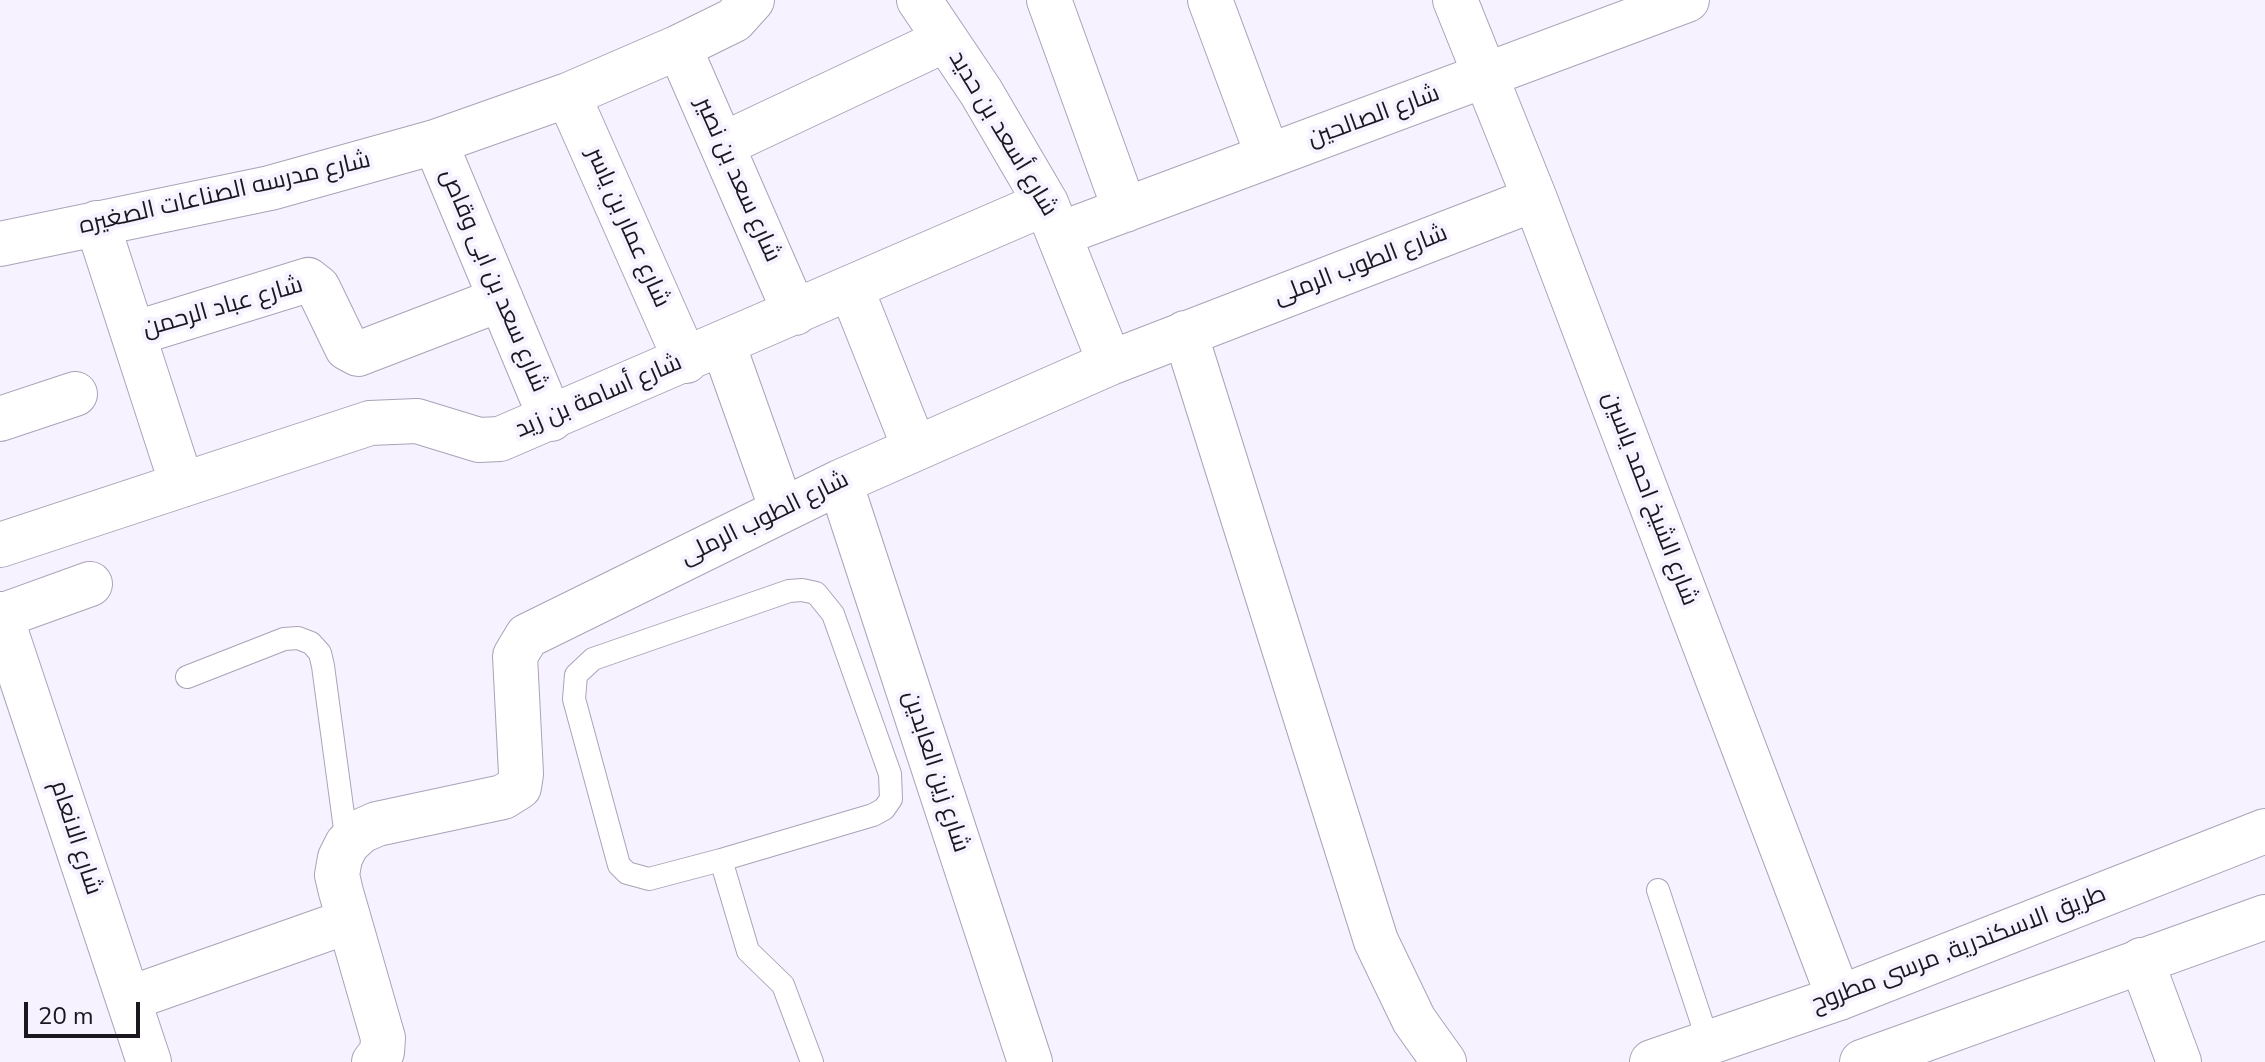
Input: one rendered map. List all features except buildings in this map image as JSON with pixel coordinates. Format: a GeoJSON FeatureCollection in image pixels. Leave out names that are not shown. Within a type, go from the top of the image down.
{"type":"FeatureCollection","features":[{"type":"Feature","properties":{"kind":"street","name":"شارع مدرسه الصناعات الصغيره"},"geometry":{"type":"LineString","coordinates":[[0,244],[270,188],[435,142],[568,95],[679,47],[734,20],[752,0]]}},
{"type":"Feature","properties":{"kind":"street","name":"شارع أسعد بن حديد"},"geometry":{"type":"LineString","coordinates":[[919,0],[1002,125],[1053,218],[1110,363]]}},
{"type":"Feature","properties":{"kind":"street"},"geometry":{"type":"LineString","coordinates":[[1049,0],[1125,210]]}},
{"type":"Feature","properties":{"kind":"street"},"geometry":{"type":"LineString","coordinates":[[1210,0],[1268,156]]}},
{"type":"Feature","properties":{"kind":"street","name":"شارع الشيخ احمد ياسين"},"geometry":{"type":"LineString","coordinates":[[1455,0],[1535,199],[1839,998]]}},
{"type":"Feature","properties":{"kind":"street","name":"شارع الصالحين"},"geometry":{"type":"LineString","coordinates":[[1053,218],[1125,210],[1485,75],[1629,10],[1687,0]]}},
{"type":"Feature","properties":{"kind":"street"},"geometry":{"type":"LineString","coordinates":[[722,145],[945,40]]}},
{"type":"Feature","properties":{"kind":"street","name":"شارع سعد بن نصير"},"geometry":{"type":"LineString","coordinates":[[679,47],[795,313]]}},
{"type":"Feature","properties":{"kind":"street","name":"شارع عمار بن ياسر"},"geometry":{"type":"LineString","coordinates":[[568,95],[704,353],[782,510]]}},
{"type":"Feature","properties":{"kind":"street","name":"شارع سعد بن ابى وقاص"},"geometry":{"type":"LineString","coordinates":[[435,142],[551,419]]}},
{"type":"Feature","properties":{"kind":"street","name":"شارع الطوب الرملى"},"geometry":{"type":"LineString","coordinates":[[347,844],[361,831],[377,824],[503,797],[514,791],[521,774],[515,656],[521,641],[840,482],[1110,363],[1535,199]]}},
{"type":"Feature","properties":{"kind":"street","name":"شارع أسامة بن زيد"},"geometry":{"type":"LineString","coordinates":[[0,545],[370,423],[417,421],[479,440],[500,439],[851,288],[1053,218]]}},
{"type":"Feature","properties":{"kind":"street"},"geometry":{"type":"LineString","coordinates":[[97,223],[182,485]]}},
{"type":"Feature","properties":{"kind":"street","name":"شارع عباد الرحمن"},"geometry":{"type":"LineString","coordinates":[[133,334],[308,280],[318,288],[347,348],[358,354],[501,299]]}},
{"type":"Feature","properties":{"kind":"street"},"geometry":{"type":"LineString","coordinates":[[851,288],[915,449]]}},
{"type":"Feature","properties":{"kind":"street"},"geometry":{"type":"LineString","coordinates":[[1185,333],[1376,941],[1414,1020],[1444,1062]]}},
{"type":"Feature","properties":{"kind":"street"},"geometry":{"type":"LineString","coordinates":[[0,419],[75,394]]}},
{"type":"Feature","properties":{"kind":"street","name":"شارع زين العابدين"},"geometry":{"type":"LineString","coordinates":[[840,482],[1030,1062]]}},
{"type":"Feature","properties":{"kind":"street"},"geometry":{"type":"LineString","coordinates":[[0,615],[90,584]]}},
{"type":"Feature","properties":{"kind":"street","name":"شارع الانعام"},"geometry":{"type":"LineString","coordinates":[[0,615],[149,1062]]}},
{"type":"Feature","properties":{"kind":"street","name":"طريق الاسكندرية, مرسى مطروح"},"geometry":{"type":"LineString","coordinates":[[1652,1062],[1839,998],[2265,831]]}},
{"type":"Feature","properties":{"kind":"street"},"geometry":{"type":"LineString","coordinates":[[347,844],[337,875],[383,1038],[382,1052],[374,1062]]}},
{"type":"Feature","properties":{"kind":"street"},"geometry":{"type":"LineString","coordinates":[[1862,1062],[2265,917]]}},
{"type":"Feature","properties":{"kind":"street"},"geometry":{"type":"LineString","coordinates":[[128,999],[349,921]]}},
{"type":"Feature","properties":{"kind":"street"},"geometry":{"type":"LineString","coordinates":[[2141,960],[2179,1062]]}},
{"type":"Feature","properties":{"kind":"lane"},"geometry":{"type":"LineString","coordinates":[[789,591],[816,593],[833,614],[890,774],[891,799],[884,809],[873,815],[721,860],[649,879],[637,878],[619,865],[574,699],[576,675],[593,659],[789,591]]}},
{"type":"Feature","properties":{"kind":"lane"},"geometry":{"type":"LineString","coordinates":[[187,677],[284,639],[298,638],[311,643],[320,653],[323,666],[347,844]]}},
{"type":"Feature","properties":{"kind":"lane"},"geometry":{"type":"LineString","coordinates":[[721,860],[748,951],[783,985],[812,1062]]}},
{"type":"Feature","properties":{"kind":"lane"},"geometry":{"type":"LineString","coordinates":[[1658,890],[1708,1041]]}}]}
